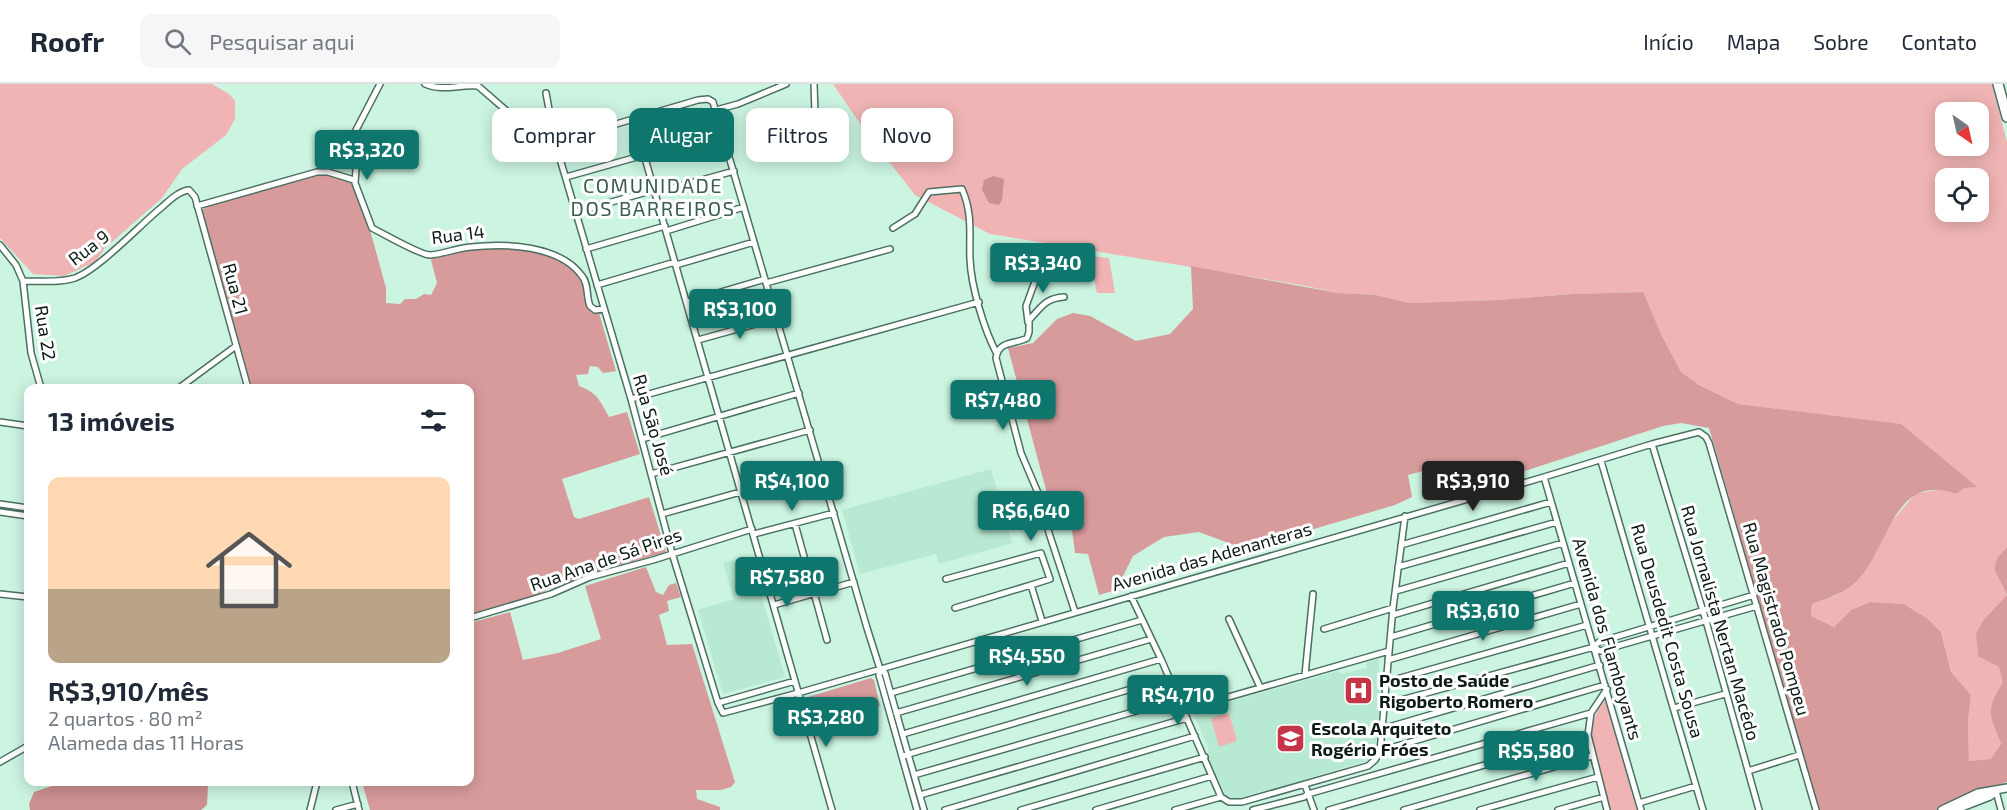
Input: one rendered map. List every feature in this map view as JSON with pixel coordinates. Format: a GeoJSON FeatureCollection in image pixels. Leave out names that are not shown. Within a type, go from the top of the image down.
{"type":"FeatureCollection","features":[{"type":"Feature","properties":{"kind":"main road"},"geometry":{"type":"LineString","coordinates":[[1998,84],[2007,117]]}},
{"type":"Feature","properties":{"kind":"street","name":"Rua 14"},"geometry":{"type":"LineString","coordinates":[[380,84],[352,140],[350,154],[356,169],[354,180],[373,229],[428,255],[464,248],[493,246],[525,247],[543,252],[564,261],[581,274],[586,282],[590,306],[595,310],[604,309]]}},
{"type":"Feature","properties":{"kind":"street"},"geometry":{"type":"LineString","coordinates":[[425,84],[437,87],[472,84],[478,86],[504,108]]}},
{"type":"Feature","properties":{"kind":"street"},"geometry":{"type":"LineString","coordinates":[[673,108],[705,98],[711,99],[715,107],[738,104],[786,84]]}},
{"type":"Feature","properties":{"kind":"street"},"geometry":{"type":"LineString","coordinates":[[814,84],[815,108]]}},
{"type":"Feature","properties":{"kind":"street","name":"Rua São José"},"geometry":{"type":"LineString","coordinates":[[546,93],[549,108]]}},
{"type":"Feature","properties":{"kind":"street"},"geometry":{"type":"LineString","coordinates":[[566,177],[629,160]]}},
{"type":"Feature","properties":{"kind":"street","name":"Rua São José"},"geometry":{"type":"LineString","coordinates":[[561,162],[631,399],[672,553],[718,703],[722,712],[726,714]]}},
{"type":"Feature","properties":{"kind":"street"},"geometry":{"type":"LineString","coordinates":[[646,162],[832,810]]}},
{"type":"Feature","properties":{"kind":"street"},"geometry":{"type":"LineString","coordinates":[[731,162],[880,669],[879,675],[905,755],[917,810]]}},
{"type":"Feature","properties":{"kind":"street"},"geometry":{"type":"LineString","coordinates":[[576,212],[734,171]]}},
{"type":"Feature","properties":{"kind":"street"},"geometry":{"type":"LineString","coordinates":[[198,206],[317,172],[328,172],[354,180]]}},
{"type":"Feature","properties":{"kind":"street"},"geometry":{"type":"LineString","coordinates":[[893,228],[915,214],[929,192],[962,189],[970,216],[972,279],[990,342],[997,354],[1021,453],[1041,500],[1049,533],[1075,612]]}},
{"type":"Feature","properties":{"kind":"street","name":"Rua 9"},"geometry":{"type":"LineString","coordinates":[[23,281],[63,280],[78,277],[183,191],[189,190],[195,197]]}},
{"type":"Feature","properties":{"kind":"street","name":"Rua 21"},"geometry":{"type":"LineString","coordinates":[[195,197],[247,384]]}},
{"type":"Feature","properties":{"kind":"street"},"geometry":{"type":"LineString","coordinates":[[586,249],[744,207]]}},
{"type":"Feature","properties":{"kind":"street"},"geometry":{"type":"LineString","coordinates":[[597,285],[754,242]]}},
{"type":"Feature","properties":{"kind":"street"},"geometry":{"type":"LineString","coordinates":[[0,245],[16,265],[23,281]]}},
{"type":"Feature","properties":{"kind":"street"},"geometry":{"type":"LineString","coordinates":[[687,302],[890,249]]}},
{"type":"Feature","properties":{"kind":"street"},"geometry":{"type":"LineString","coordinates":[[997,354],[1002,345],[1027,338],[1029,332],[1026,306],[1041,265]]}},
{"type":"Feature","properties":{"kind":"street","name":"Rua 22"},"geometry":{"type":"LineString","coordinates":[[23,281],[31,353],[40,384]]}},
{"type":"Feature","properties":{"kind":"street"},"geometry":{"type":"LineString","coordinates":[[1028,322],[1051,298],[1064,297]]}},
{"type":"Feature","properties":{"kind":"street"},"geometry":{"type":"LineString","coordinates":[[631,399],[979,303]]}},
{"type":"Feature","properties":{"kind":"street"},"geometry":{"type":"LineString","coordinates":[[698,340],[777,318]]}},
{"type":"Feature","properties":{"kind":"street"},"geometry":{"type":"LineString","coordinates":[[184,384],[236,346]]}},
{"type":"Feature","properties":{"kind":"street"},"geometry":{"type":"LineString","coordinates":[[642,439],[799,393]]}},
{"type":"Feature","properties":{"kind":"street"},"geometry":{"type":"LineString","coordinates":[[0,422],[24,425]]}},
{"type":"Feature","properties":{"kind":"street"},"geometry":{"type":"LineString","coordinates":[[651,474],[810,430]]}},
{"type":"Feature","properties":{"kind":"street","name":"Avenida das Adenanteras"},"geometry":{"type":"LineString","coordinates":[[726,714],[1041,621],[1601,461],[1652,444],[1699,432],[1706,437]]}},
{"type":"Feature","properties":{"kind":"street","name":"Rua Magistrado Pompeu"},"geometry":{"type":"LineString","coordinates":[[1706,437],[1816,810]]}},
{"type":"Feature","properties":{"kind":"street","name":"Rua Jornalista Nertan Macêdo"},"geometry":{"type":"LineString","coordinates":[[1652,444],[1706,621],[1759,810]]}},
{"type":"Feature","properties":{"kind":"street","name":"Rua Deusdedit Costa Sousa"},"geometry":{"type":"LineString","coordinates":[[1601,461],[1703,810]]}},
{"type":"Feature","properties":{"kind":"street"},"geometry":{"type":"LineString","coordinates":[[662,514],[822,469]]}},
{"type":"Feature","properties":{"kind":"street","name":"Avenida dos Flamboyants"},"geometry":{"type":"LineString","coordinates":[[1544,477],[1641,810]]}},
{"type":"Feature","properties":{"kind":"street"},"geometry":{"type":"LineString","coordinates":[[1401,545],[1551,502]]}},
{"type":"Feature","properties":{"kind":"street"},"geometry":{"type":"LineString","coordinates":[[0,504],[24,507]]}},
{"type":"Feature","properties":{"kind":"street"},"geometry":{"type":"LineString","coordinates":[[0,512],[24,515]]}},
{"type":"Feature","properties":{"kind":"street","name":"Rua Ana de Sá Pires"},"geometry":{"type":"LineString","coordinates":[[474,617],[542,597],[590,577],[672,553],[834,513]]}},
{"type":"Feature","properties":{"kind":"street"},"geometry":{"type":"LineString","coordinates":[[1131,596],[1221,797],[1236,803],[1258,799],[1368,766],[1376,760],[1380,751],[1393,611],[1405,516]]}},
{"type":"Feature","properties":{"kind":"street"},"geometry":{"type":"LineString","coordinates":[[1398,567],[1557,522]]}},
{"type":"Feature","properties":{"kind":"street"},"geometry":{"type":"LineString","coordinates":[[795,524],[827,640]]}},
{"type":"Feature","properties":{"kind":"street"},"geometry":{"type":"LineString","coordinates":[[1396,591],[1563,543]]}},
{"type":"Feature","properties":{"kind":"street"},"geometry":{"type":"LineString","coordinates":[[946,579],[1041,553],[1050,579],[955,608]]}},
{"type":"Feature","properties":{"kind":"street"},"geometry":{"type":"LineString","coordinates":[[1324,629],[1569,563]]}},
{"type":"Feature","properties":{"kind":"street"},"geometry":{"type":"LineString","coordinates":[[774,605],[854,582]]}},
{"type":"Feature","properties":{"kind":"street"},"geometry":{"type":"LineString","coordinates":[[1391,637],[1575,583]]}},
{"type":"Feature","properties":{"kind":"street"},"geometry":{"type":"LineString","coordinates":[[1031,585],[1041,621]]}},
{"type":"Feature","properties":{"kind":"street"},"geometry":{"type":"LineString","coordinates":[[0,594],[24,597]]}},
{"type":"Feature","properties":{"kind":"street"},"geometry":{"type":"LineString","coordinates":[[1305,675],[1313,594]]}},
{"type":"Feature","properties":{"kind":"street"},"geometry":{"type":"LineString","coordinates":[[1383,705],[1594,647],[1599,642],[1754,595]]}},
{"type":"Feature","properties":{"kind":"street"},"geometry":{"type":"LineString","coordinates":[[1388,660],[1581,604]]}},
{"type":"Feature","properties":{"kind":"street"},"geometry":{"type":"LineString","coordinates":[[1594,647],[1600,651],[1757,606]]}},
{"type":"Feature","properties":{"kind":"street"},"geometry":{"type":"LineString","coordinates":[[1229,619],[1260,687]]}},
{"type":"Feature","properties":{"kind":"street"},"geometry":{"type":"LineString","coordinates":[[891,693],[1142,621]]}},
{"type":"Feature","properties":{"kind":"street"},"geometry":{"type":"LineString","coordinates":[[1386,682],[1587,625]]}},
{"type":"Feature","properties":{"kind":"street"},"geometry":{"type":"LineString","coordinates":[[896,713],[1151,639]]}},
{"type":"Feature","properties":{"kind":"street"},"geometry":{"type":"LineString","coordinates":[[1183,710],[1389,651]]}},
{"type":"Feature","properties":{"kind":"street"},"geometry":{"type":"LineString","coordinates":[[903,734],[1161,659]]}},
{"type":"Feature","properties":{"kind":"street"},"geometry":{"type":"LineString","coordinates":[[1382,729],[1600,665]]}},
{"type":"Feature","properties":{"kind":"street"},"geometry":{"type":"LineString","coordinates":[[880,669],[885,673],[903,734],[905,755],[914,775],[924,810]]}},
{"type":"Feature","properties":{"kind":"street"},"geometry":{"type":"LineString","coordinates":[[905,755],[1169,678]]}},
{"type":"Feature","properties":{"kind":"street"},"geometry":{"type":"LineString","coordinates":[[718,703],[795,681]]}},
{"type":"Feature","properties":{"kind":"street"},"geometry":{"type":"LineString","coordinates":[[1606,687],[1592,713],[1588,735],[1607,810]]}},
{"type":"Feature","properties":{"kind":"street"},"geometry":{"type":"LineString","coordinates":[[1380,751],[1606,687]]}},
{"type":"Feature","properties":{"kind":"street"},"geometry":{"type":"LineString","coordinates":[[1674,708],[1725,694]]}},
{"type":"Feature","properties":{"kind":"street"},"geometry":{"type":"LineString","coordinates":[[914,775],[1178,699]]}},
{"type":"Feature","properties":{"kind":"street"},"geometry":{"type":"LineString","coordinates":[[1253,810],[1592,713]]}},
{"type":"Feature","properties":{"kind":"street"},"geometry":{"type":"LineString","coordinates":[[920,795],[1187,718]]}},
{"type":"Feature","properties":{"kind":"street"},"geometry":{"type":"LineString","coordinates":[[1329,810],[1588,735]]}},
{"type":"Feature","properties":{"kind":"street"},"geometry":{"type":"LineString","coordinates":[[945,810],[1195,736]]}},
{"type":"Feature","properties":{"kind":"street"},"geometry":{"type":"LineString","coordinates":[[0,762],[24,748]]}},
{"type":"Feature","properties":{"kind":"street"},"geometry":{"type":"LineString","coordinates":[[1748,771],[1799,755]]}},
{"type":"Feature","properties":{"kind":"street"},"geometry":{"type":"LineString","coordinates":[[1404,810],[1593,756]]}},
{"type":"Feature","properties":{"kind":"street"},"geometry":{"type":"LineString","coordinates":[[1021,810],[1205,757]]}},
{"type":"Feature","properties":{"kind":"street"},"geometry":{"type":"LineString","coordinates":[[1096,810],[1212,777]]}},
{"type":"Feature","properties":{"kind":"street"},"geometry":{"type":"LineString","coordinates":[[1480,810],[1598,777]]}},
{"type":"Feature","properties":{"kind":"street"},"geometry":{"type":"LineString","coordinates":[[1305,785],[1314,810]]}},
{"type":"Feature","properties":{"kind":"street"},"geometry":{"type":"LineString","coordinates":[[310,810],[316,786]]}},
{"type":"Feature","properties":{"kind":"street"},"geometry":{"type":"LineString","coordinates":[[336,810],[359,807],[353,786]]}},
{"type":"Feature","properties":{"kind":"street"},"geometry":{"type":"LineString","coordinates":[[1639,803],[1696,786]]}},
{"type":"Feature","properties":{"kind":"street"},"geometry":{"type":"LineString","coordinates":[[1942,810],[1986,790],[1996,791],[2007,788]]}},
{"type":"Feature","properties":{"kind":"street"},"geometry":{"type":"LineString","coordinates":[[1954,810],[1990,796],[1996,791]]}},
{"type":"Feature","properties":{"kind":"street"},"geometry":{"type":"LineString","coordinates":[[1996,791],[2001,810]]}},
{"type":"Feature","properties":{"kind":"street"},"geometry":{"type":"LineString","coordinates":[[1174,810],[1221,797]]}},
{"type":"Feature","properties":{"kind":"street"},"geometry":{"type":"LineString","coordinates":[[1558,810],[1604,797]]}},
{"type":"Feature","properties":{"kind":"street"},"geometry":{"type":"LineString","coordinates":[[1258,799],[1261,809]]}},
{"type":"Feature","properties":{"kind":"shaded area"},"geometry":{"type":"Polygon","coordinates":[[[0,84],[212,84],[229,94],[235,101],[235,119],[226,135],[182,169],[162,198],[105,248],[95,262],[64,276],[33,274],[0,238],[0,84]]]}},
{"type":"Feature","properties":{"kind":"shaded area"},"geometry":{"type":"Polygon","coordinates":[[[833,84],[1992,84],[2007,142],[2007,547],[1997,558],[1994,569],[2007,595],[1997,607],[1999,667],[2004,682],[1994,700],[1991,713],[2001,744],[1992,759],[1969,761],[1968,720],[1971,695],[1951,672],[1941,632],[1928,619],[1904,604],[1870,602],[1851,610],[1834,627],[1811,616],[1812,604],[1837,595],[1875,555],[1889,525],[1915,494],[1941,489],[1956,494],[1965,488],[1976,487],[1901,425],[1738,404],[1699,385],[1681,372],[1642,292],[1409,303],[1376,295],[1338,293],[990,234],[915,195],[889,162],[953,162],[953,108],[861,108],[861,125],[833,84]]]}},
{"type":"Feature","properties":{"kind":"shaded area"},"geometry":{"type":"Polygon","coordinates":[[[323,174],[347,180],[354,186],[364,208],[386,288],[386,303],[400,304],[405,299],[416,299],[424,294],[431,295],[437,283],[431,260],[439,256],[479,249],[513,248],[529,250],[560,261],[577,275],[582,284],[588,309],[599,313],[616,371],[603,373],[598,367],[590,366],[588,374],[576,375],[579,386],[594,394],[609,417],[627,412],[640,454],[562,479],[574,517],[579,519],[649,497],[666,552],[598,571],[532,596],[474,614],[474,384],[251,384],[202,210],[208,206],[323,174]]]}},
{"type":"Feature","properties":{"kind":"shaded area"},"geometry":{"type":"Polygon","coordinates":[[[993,176],[1004,179],[1002,200],[999,205],[989,203],[982,190],[984,180],[993,176]]]}},
{"type":"Feature","properties":{"kind":"shaded area"},"geometry":{"type":"Polygon","coordinates":[[[1089,256],[1109,258],[1115,293],[1097,293],[1089,256]]]}},
{"type":"Feature","properties":{"kind":"shaded area"},"geometry":{"type":"Polygon","coordinates":[[[1191,266],[1338,293],[1376,295],[1409,303],[1643,292],[1681,372],[1699,385],[1738,404],[1901,424],[1977,487],[1965,488],[1956,494],[1935,490],[1918,493],[1905,503],[1868,567],[1857,581],[1842,592],[1812,604],[1811,616],[1834,627],[1851,610],[1870,602],[1904,604],[1928,619],[1941,632],[1951,672],[1971,695],[1968,720],[1969,761],[1991,759],[2001,744],[1992,719],[1991,707],[2003,682],[1999,667],[1978,656],[1976,634],[1983,621],[2007,595],[2007,782],[1955,800],[1938,810],[1819,810],[1709,428],[1681,423],[1663,426],[1485,484],[1466,486],[1456,462],[1408,475],[1412,497],[1395,505],[1270,542],[1234,545],[1199,532],[1164,537],[1133,556],[1116,590],[1099,595],[1088,554],[1075,553],[1072,530],[1074,515],[1063,498],[1049,501],[1008,348],[1033,343],[1057,319],[1073,313],[1090,316],[1136,341],[1170,334],[1193,309],[1191,266]]]}},
{"type":"Feature","properties":{"kind":"shaded area"},"geometry":{"type":"Polygon","coordinates":[[[991,469],[1012,543],[939,564],[936,554],[860,574],[842,510],[991,469]]]}},
{"type":"Feature","properties":{"kind":"shaded area"},"geometry":{"type":"Polygon","coordinates":[[[2007,547],[2007,595],[1994,569],[1997,558],[2007,547]]]}},
{"type":"Feature","properties":{"kind":"shaded area"},"geometry":{"type":"Polygon","coordinates":[[[750,556],[785,677],[723,694],[698,610],[734,599],[723,563],[750,556]]]}},
{"type":"Feature","properties":{"kind":"shaded area"},"geometry":{"type":"Polygon","coordinates":[[[646,567],[656,592],[663,595],[669,585],[676,583],[681,597],[667,601],[669,611],[659,615],[667,645],[692,644],[735,782],[731,787],[721,790],[696,790],[697,799],[720,807],[720,810],[370,810],[363,786],[474,786],[474,622],[510,612],[523,660],[558,653],[601,639],[585,586],[646,567]]]}},
{"type":"Feature","properties":{"kind":"shaded area","name":"Escola Arquiteto Rogério Fróes"},"geometry":{"type":"Polygon","coordinates":[[[1379,659],[1380,700],[1375,750],[1369,760],[1237,800],[1224,795],[1206,755],[1209,750],[1193,712],[1338,671],[1340,674],[1367,668],[1366,662],[1379,659]]]}},
{"type":"Feature","properties":{"kind":"shaded area"},"geometry":{"type":"Polygon","coordinates":[[[871,678],[874,680],[880,706],[814,725],[807,701],[808,697],[871,678]]]}},
{"type":"Feature","properties":{"kind":"shaded area"},"geometry":{"type":"Polygon","coordinates":[[[1603,701],[1606,701],[1609,706],[1639,810],[1610,810],[1590,737],[1594,719],[1603,701]]]}},
{"type":"Feature","properties":{"kind":"shaded area"},"geometry":{"type":"Polygon","coordinates":[[[1229,713],[1237,741],[1219,747],[1211,718],[1229,713]]]}},
{"type":"Feature","properties":{"kind":"shaded area"},"geometry":{"type":"Polygon","coordinates":[[[52,786],[208,786],[207,805],[201,810],[30,810],[29,804],[34,792],[52,786]]]}},
{"type":"Feature","properties":{"kind":"place","name":"Posto de Saúde Rigoberto Romero"},"geometry":{"type":"Point","coordinates":[1358,691]}},
{"type":"Feature","properties":{"kind":"place","name":"Escola Arquiteto Rogério Fróes"},"geometry":{"type":"Point","coordinates":[1290,739]}},
{"type":"Feature","properties":{"kind":"district","name":"COMUNIDADE DOS BARREIROS"},"geometry":{"type":"Point","coordinates":[653,198]}}]}
